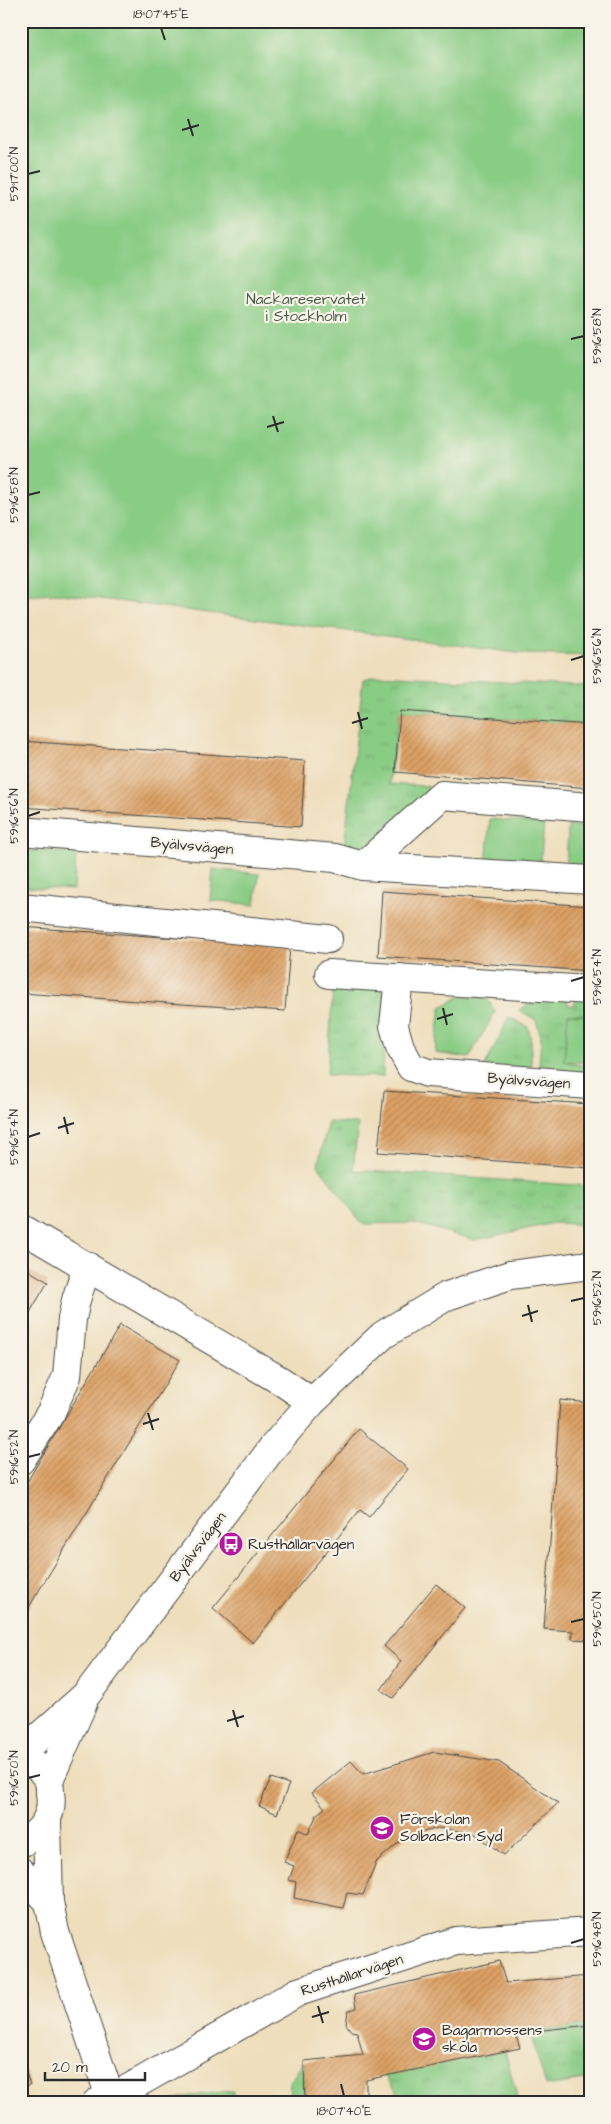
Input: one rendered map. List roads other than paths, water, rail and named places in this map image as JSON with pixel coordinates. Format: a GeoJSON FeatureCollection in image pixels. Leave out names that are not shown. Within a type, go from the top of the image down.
{"type":"FeatureCollection","features":[{"type":"Feature","properties":{"kind":"street"},"geometry":{"type":"LineString","coordinates":[[363,866],[442,795],[590,807]]}},
{"type":"Feature","properties":{"kind":"street","name":"Byälvsvägen"},"geometry":{"type":"LineString","coordinates":[[21,831],[335,858],[363,866],[590,880]]}},
{"type":"Feature","properties":{"kind":"street"},"geometry":{"type":"LineString","coordinates":[[21,908],[328,939]]}},
{"type":"Feature","properties":{"kind":"street"},"geometry":{"type":"LineString","coordinates":[[328,974],[590,990]]}},
{"type":"Feature","properties":{"kind":"street","name":"Byälvsvägen"},"geometry":{"type":"LineString","coordinates":[[399,978],[394,1026],[400,1047],[412,1067],[428,1073],[590,1086]]}},
{"type":"Feature","properties":{"kind":"street"},"geometry":{"type":"LineString","coordinates":[[21,1228],[281,1381],[312,1402]]}},
{"type":"Feature","properties":{"kind":"street","name":"Byälvsvägen"},"geometry":{"type":"LineString","coordinates":[[21,1753],[87,1694],[272,1447],[312,1402],[383,1335],[447,1296],[510,1275],[590,1265]]}},
{"type":"Feature","properties":{"kind":"street"},"geometry":{"type":"LineString","coordinates":[[21,1460],[51,1412],[66,1376],[76,1300],[86,1266]]}},
{"type":"Feature","properties":{"kind":"street","name":"Byälvsvägen"},"geometry":{"type":"LineString","coordinates":[[49,1780],[87,1694]]}},
{"type":"Feature","properties":{"kind":"street"},"geometry":{"type":"LineString","coordinates":[[21,1753],[36,1764],[49,1780]]}},
{"type":"Feature","properties":{"kind":"street","name":"Rusthållarvägen"},"geometry":{"type":"LineString","coordinates":[[49,1780],[52,1804],[47,1821],[49,1902],[55,1932],[106,2102],[298,1992],[456,1941],[590,1932]]}},
{"type":"Feature","properties":{"kind":"street"},"geometry":{"type":"LineString","coordinates":[[21,1844],[37,1834],[47,1821]]}},
{"type":"Feature","properties":{"kind":"street"},"geometry":{"type":"LineString","coordinates":[[21,1872],[49,1902]]}},
{"type":"Feature","properties":{"kind":"place","name":"Rusthållarvägen"},"geometry":{"type":"Point","coordinates":[231,1544]}},
{"type":"Feature","properties":{"kind":"place","name":"Förskolan Solbacken Syd"},"geometry":{"type":"Point","coordinates":[382,1828]}},
{"type":"Feature","properties":{"kind":"place","name":"Bagarmossens skola"},"geometry":{"type":"Point","coordinates":[424,2039]}},
{"type":"Feature","properties":{"kind":"park label","name":"Nackareservatet i Stockholm"},"geometry":{"type":"Point","coordinates":[306,308]}}]}
